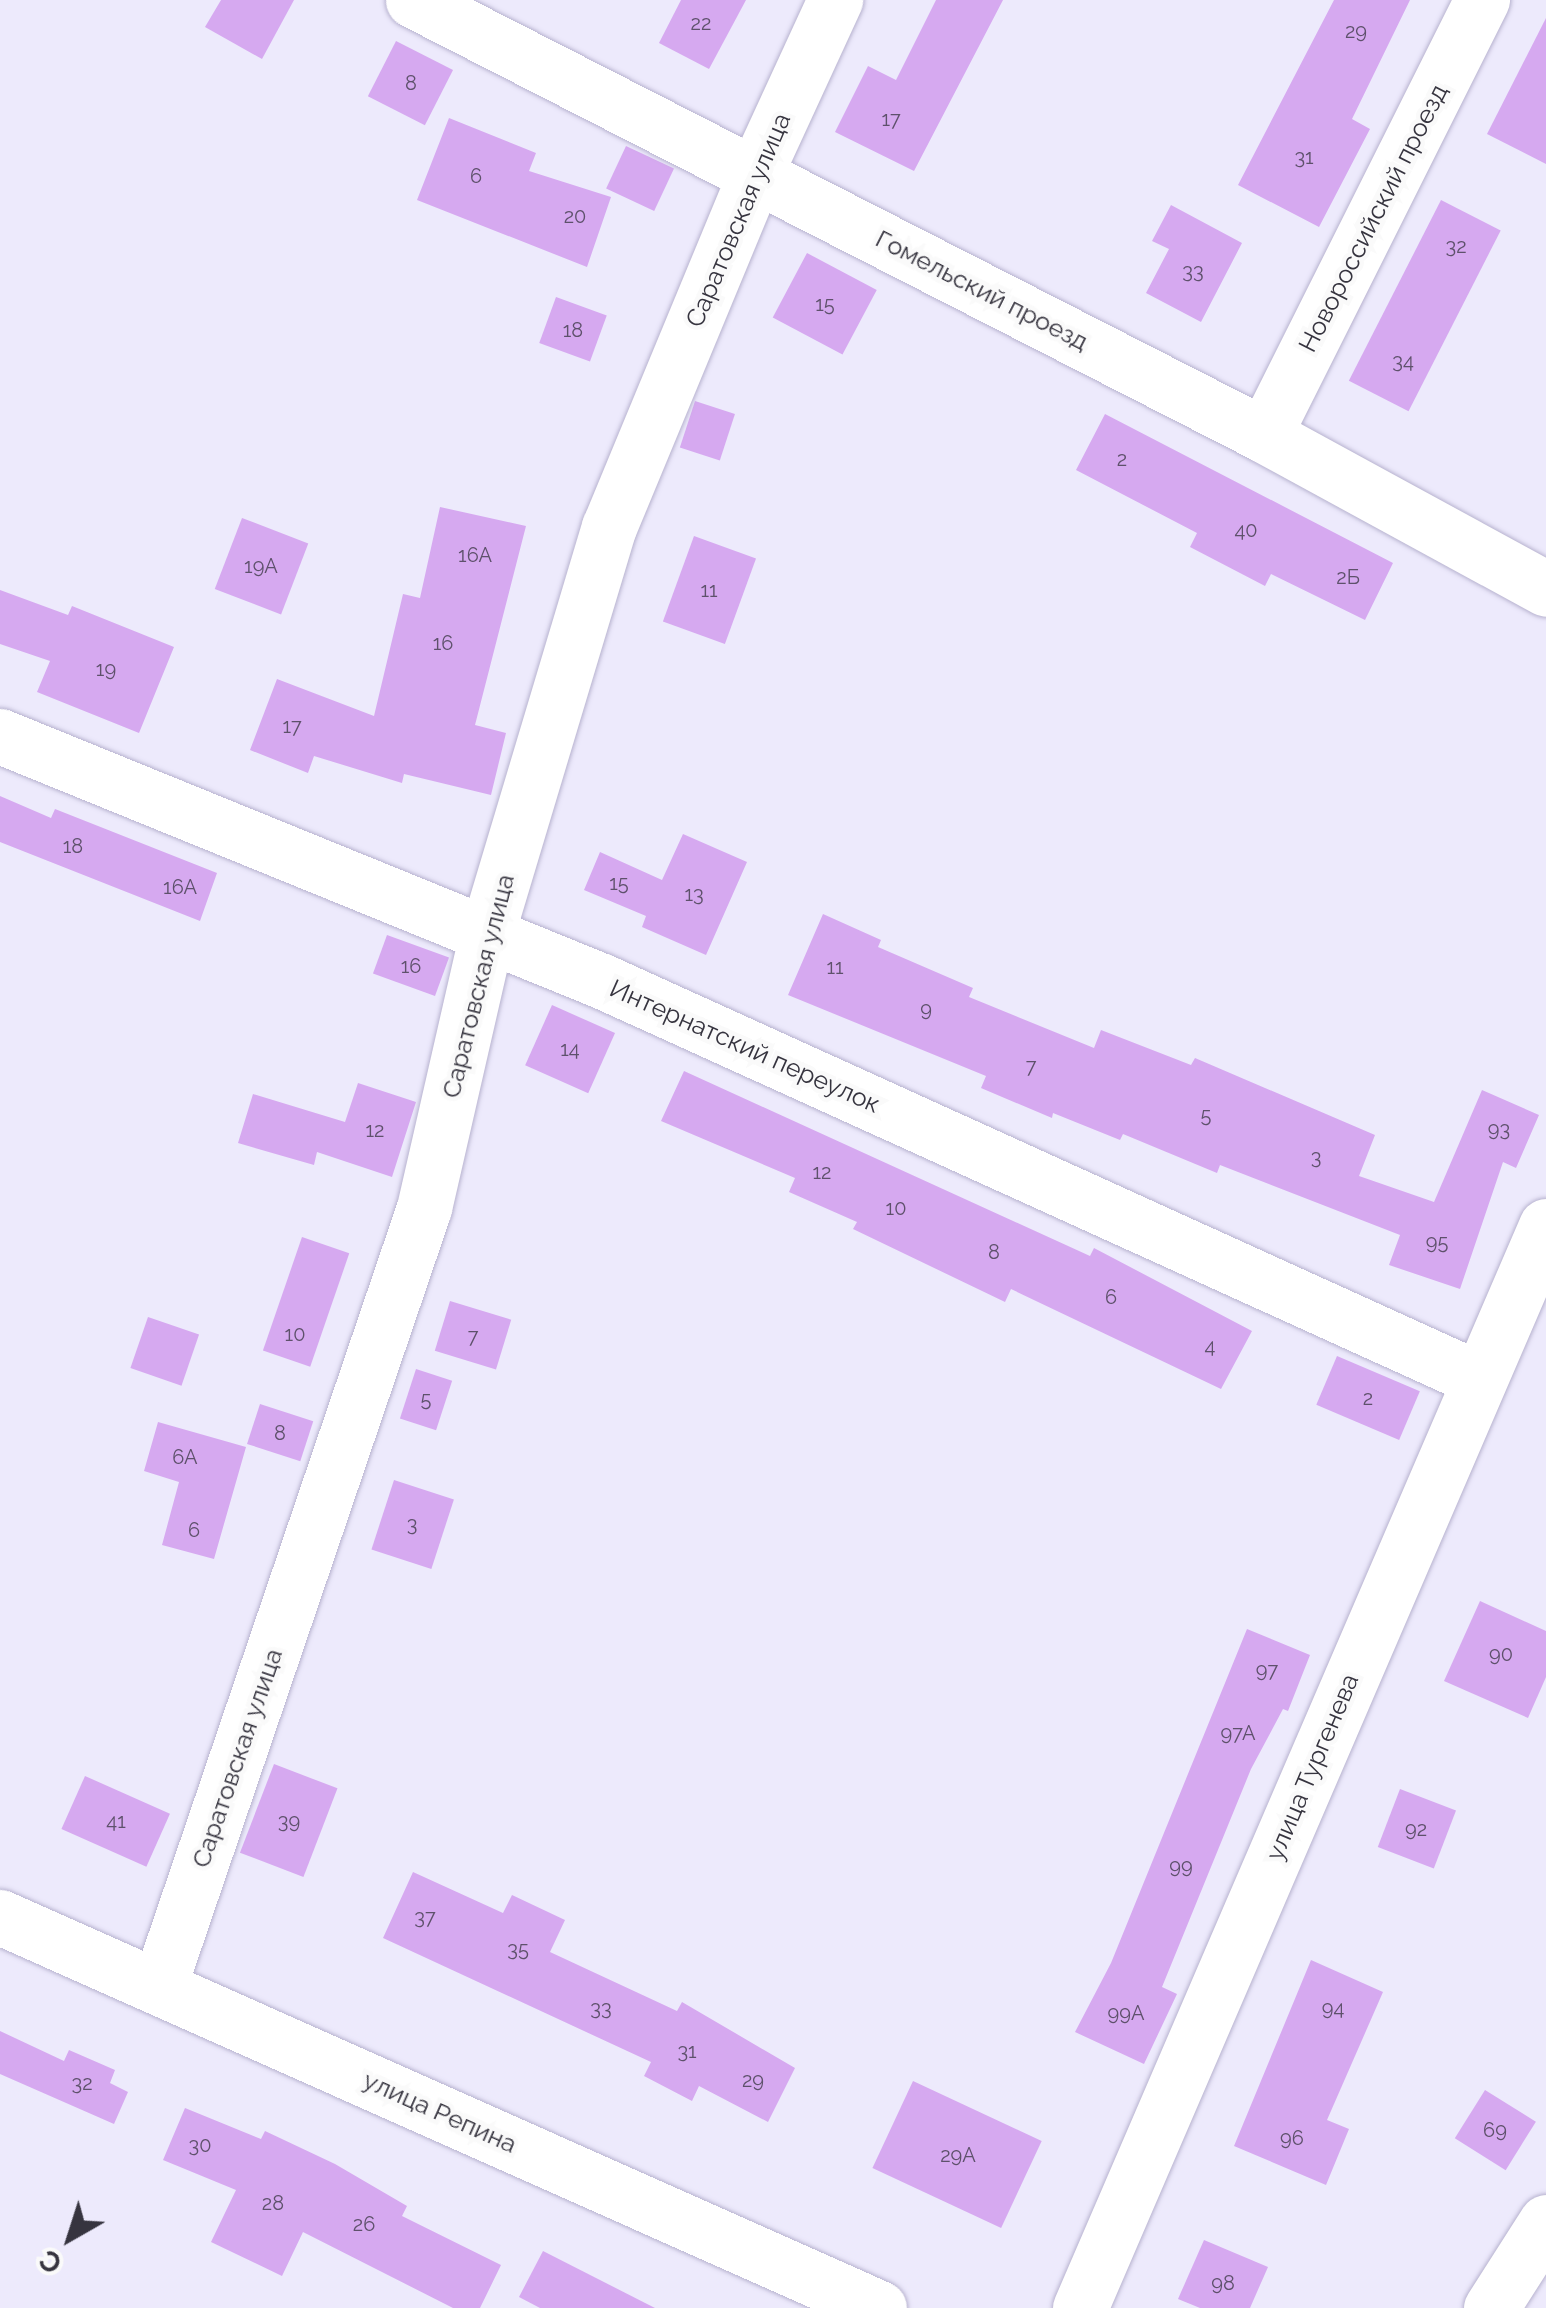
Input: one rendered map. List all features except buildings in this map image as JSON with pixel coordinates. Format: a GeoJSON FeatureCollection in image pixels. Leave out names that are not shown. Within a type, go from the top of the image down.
{"type":"FeatureCollection","features":[{"type":"Feature","properties":{"kind":"street","name":"Гомельский проезд"},"geometry":{"type":"LineString","coordinates":[[413,0],[1264,436],[1546,590]]}},
{"type":"Feature","properties":{"kind":"street","name":"Саратовская улица"},"geometry":{"type":"LineString","coordinates":[[160,1986],[424,1208],[487,933],[609,527],[755,174],[836,0]]}},
{"type":"Feature","properties":{"kind":"street","name":"Новороссийский проезд"},"geometry":{"type":"LineString","coordinates":[[1264,436],[1482,0]]}},
{"type":"Feature","properties":{"kind":"street","name":"Интернатский переулок"},"geometry":{"type":"LineString","coordinates":[[0,736],[487,933],[1480,1379]]}},
{"type":"Feature","properties":{"kind":"street","name":"улица Тургенева"},"geometry":{"type":"LineString","coordinates":[[1080,2308],[1546,1226]]}},
{"type":"Feature","properties":{"kind":"street","name":"улица Репина"},"geometry":{"type":"LineString","coordinates":[[0,1917],[879,2308]]}},
{"type":"Feature","properties":{"kind":"street"},"geometry":{"type":"LineString","coordinates":[[1491,2308],[1546,2222]]}}]}
